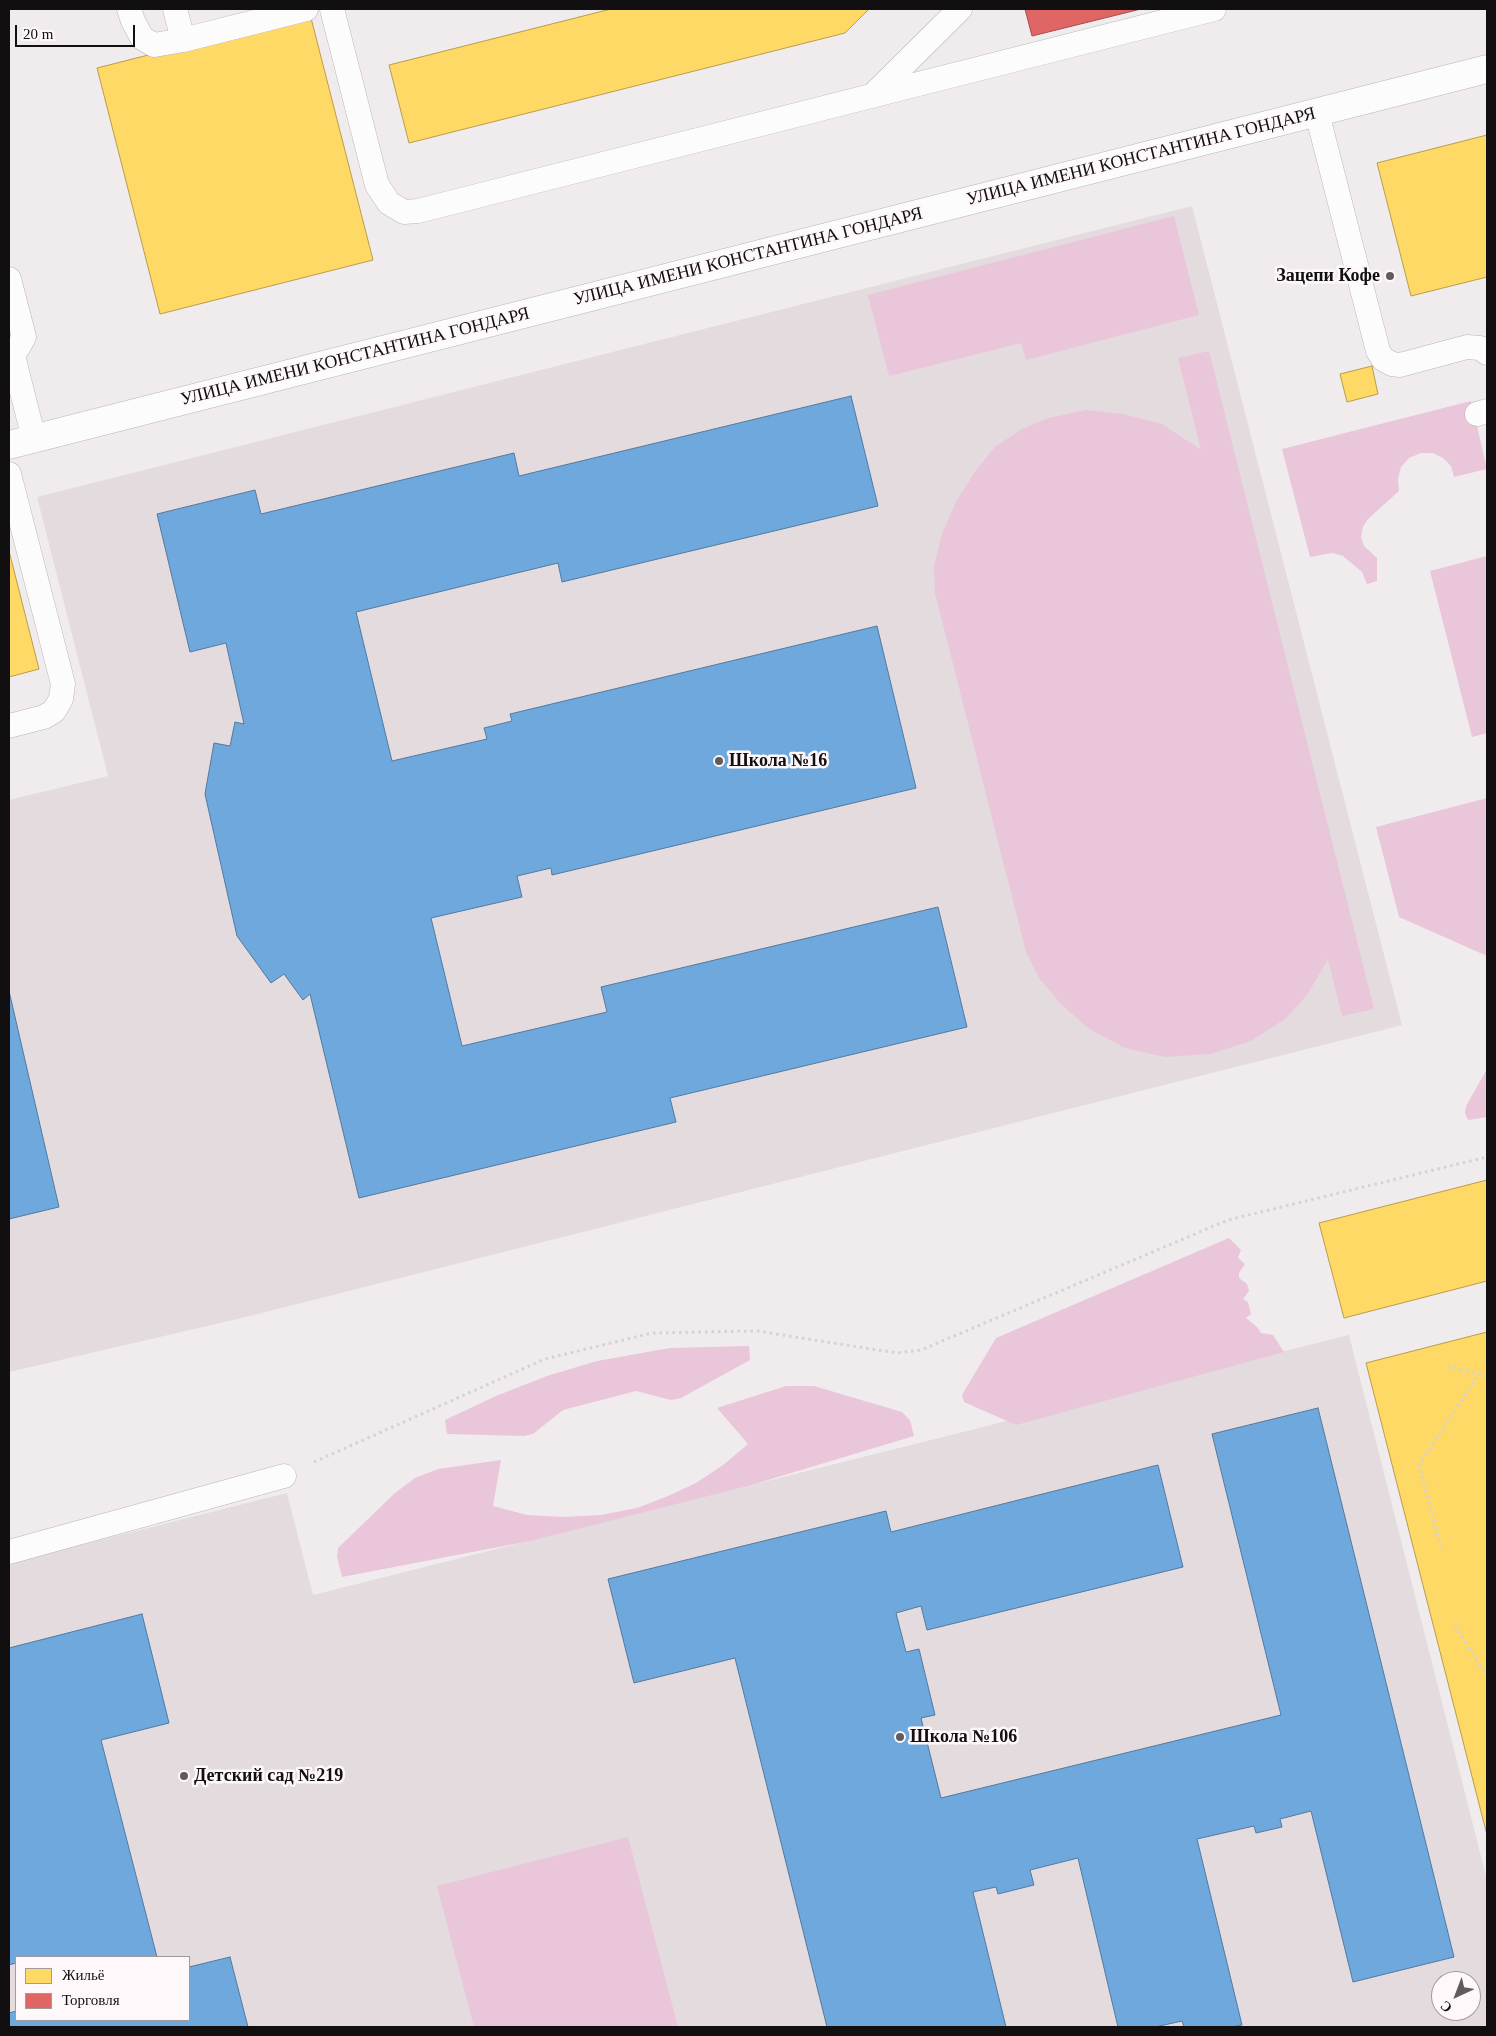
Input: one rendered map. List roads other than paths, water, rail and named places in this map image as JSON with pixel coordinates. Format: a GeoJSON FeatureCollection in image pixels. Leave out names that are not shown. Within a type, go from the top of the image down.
{"type":"FeatureCollection","features":[{"type":"Feature","properties":{"kind":"street","name":"УЛИЦА ИМЕНИ КОНСТАНТИНА ГОНДАРЯ"},"geometry":{"type":"LineString","coordinates":[[21,442],[1487,69]]}},
{"type":"Feature","properties":{"kind":"lane"},"geometry":{"type":"LineString","coordinates":[[129,9],[132,21],[142,38],[154,45],[183,40],[306,9]]}},
{"type":"Feature","properties":{"kind":"lane"},"geometry":{"type":"LineString","coordinates":[[175,9],[183,40]]}},
{"type":"Feature","properties":{"kind":"lane"},"geometry":{"type":"LineString","coordinates":[[332,9],[377,185],[389,203],[404,212],[428,208],[1214,9]]}},
{"type":"Feature","properties":{"kind":"lane"},"geometry":{"type":"LineString","coordinates":[[872,96],[960,9]]}},
{"type":"Feature","properties":{"kind":"lane"},"geometry":{"type":"LineString","coordinates":[[1316,113],[1375,342],[1380,355],[1392,364],[1400,365],[1468,347],[1480,348],[1487,353]]}},
{"type":"Feature","properties":{"kind":"lane"},"geometry":{"type":"LineString","coordinates":[[10,293],[24,337],[13,356],[21,442]]}},
{"type":"Feature","properties":{"kind":"lane"},"geometry":{"type":"LineString","coordinates":[[9,474],[62,684],[61,699],[54,711],[44,717],[9,726]]}},
{"type":"Feature","properties":{"kind":"lane"},"geometry":{"type":"LineString","coordinates":[[9,1552],[284,1476]]}},
{"type":"Feature","properties":{"kind":"place","name":"Зацепи Кофе"},"geometry":{"type":"Point","coordinates":[1390,276]}},
{"type":"Feature","properties":{"kind":"place","name":"Школа №16"},"geometry":{"type":"Point","coordinates":[719,761]}},
{"type":"Feature","properties":{"kind":"place","name":"Школа №106"},"geometry":{"type":"Point","coordinates":[900,1737]}},
{"type":"Feature","properties":{"kind":"place","name":"Детский сад №219"},"geometry":{"type":"Point","coordinates":[184,1776]}}]}
